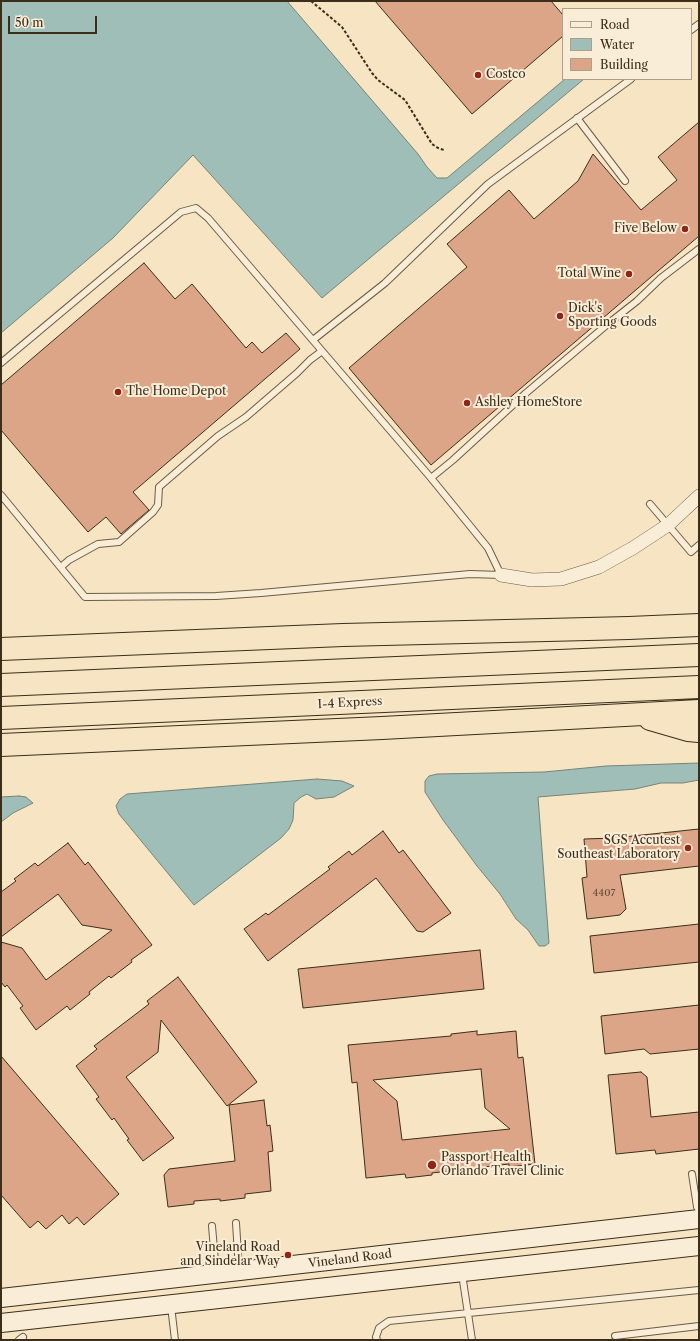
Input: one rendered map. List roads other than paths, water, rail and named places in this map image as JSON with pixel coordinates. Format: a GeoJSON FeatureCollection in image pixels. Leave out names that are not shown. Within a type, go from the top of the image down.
{"type":"FeatureCollection","features":[{"type":"Feature","properties":{"kind":"highway"},"geometry":{"type":"LineString","coordinates":[[1,648],[343,635],[699,625]]}},
{"type":"Feature","properties":{"kind":"highway"},"geometry":{"type":"LineString","coordinates":[[1,686],[699,655]]}},
{"type":"Feature","properties":{"kind":"highway","name":"I-4 Express"},"geometry":{"type":"LineString","coordinates":[[1,718],[699,687]]}},
{"type":"Feature","properties":{"kind":"highway"},"geometry":{"type":"LineString","coordinates":[[1,746],[699,711]]}},
{"type":"Feature","properties":{"kind":"highway"},"geometry":{"type":"LineString","coordinates":[[632,714],[688,730],[699,730]]}},
{"type":"Feature","properties":{"kind":"street"},"geometry":{"type":"LineString","coordinates":[[501,575],[532,580],[561,579],[599,567],[633,548],[668,525],[699,496]]}},
{"type":"Feature","properties":{"kind":"street","name":"Vineland Road"},"geometry":{"type":"LineString","coordinates":[[7,1297],[699,1220]]}},
{"type":"Feature","properties":{"kind":"street"},"geometry":{"type":"LineString","coordinates":[[460,1246],[462,1272]]}},
{"type":"Feature","properties":{"kind":"street","name":"Vineland Road"},"geometry":{"type":"LineString","coordinates":[[15,1330],[171,1304],[699,1246]]}},
{"type":"Feature","properties":{"kind":"street"},"geometry":{"type":"LineString","coordinates":[[7,1297],[15,1330]]}},
{"type":"Feature","properties":{"kind":"lane"},"geometry":{"type":"LineString","coordinates":[[313,340],[385,283],[488,184],[630,80]]}},
{"type":"Feature","properties":{"kind":"lane"},"geometry":{"type":"LineString","coordinates":[[577,118],[625,181]]}},
{"type":"Feature","properties":{"kind":"lane"},"geometry":{"type":"LineString","coordinates":[[1,363],[181,212],[196,208],[208,218],[431,478],[488,548],[501,575],[470,574],[216,596],[85,597],[1,495]]}},
{"type":"Feature","properties":{"kind":"lane"},"geometry":{"type":"LineString","coordinates":[[431,478],[453,460],[526,393],[637,301],[661,278],[699,249]]}},
{"type":"Feature","properties":{"kind":"lane"},"geometry":{"type":"LineString","coordinates":[[61,567],[69,560],[98,544],[119,542],[153,512],[158,505],[159,487],[218,436],[246,417],[322,351]]}},
{"type":"Feature","properties":{"kind":"lane"},"geometry":{"type":"LineString","coordinates":[[650,504],[691,552],[699,545]]}},
{"type":"Feature","properties":{"kind":"lane"},"geometry":{"type":"LineString","coordinates":[[692,1174],[697,1207],[699,1210]]}},
{"type":"Feature","properties":{"kind":"lane"},"geometry":{"type":"LineString","coordinates":[[236,1223],[240,1272]]}},
{"type":"Feature","properties":{"kind":"lane"},"geometry":{"type":"LineString","coordinates":[[212,1226],[217,1274]]}},
{"type":"Feature","properties":{"kind":"lane"},"geometry":{"type":"LineString","coordinates":[[462,1272],[472,1340]]}},
{"type":"Feature","properties":{"kind":"lane"},"geometry":{"type":"LineString","coordinates":[[377,1340],[376,1337],[379,1328],[390,1321],[699,1290]]}},
{"type":"Feature","properties":{"kind":"lane"},"geometry":{"type":"LineString","coordinates":[[171,1304],[175,1340]]}},
{"type":"Feature","properties":{"kind":"lane"},"geometry":{"type":"LineString","coordinates":[[616,1336],[699,1326]]}},
{"type":"Feature","properties":{"kind":"water"},"geometry":{"type":"Polygon","coordinates":[[[1,1],[287,1],[437,178],[447,178],[564,80],[583,80],[322,298],[193,155],[113,238],[1,333],[1,1]]]}},
{"type":"Feature","properties":{"kind":"water"},"geometry":{"type":"Polygon","coordinates":[[[699,763],[699,780],[683,783],[661,783],[635,789],[538,797],[549,943],[545,946],[539,946],[528,930],[516,919],[500,894],[443,820],[425,792],[425,781],[429,776],[437,774],[544,772],[606,766],[699,763]]]}},
{"type":"Feature","properties":{"kind":"water"},"geometry":{"type":"Polygon","coordinates":[[[317,779],[342,781],[354,786],[334,797],[316,799],[307,794],[301,797],[294,803],[293,820],[289,829],[281,838],[194,905],[119,814],[116,806],[120,799],[127,794],[317,779]]]}},
{"type":"Feature","properties":{"kind":"water"},"geometry":{"type":"Polygon","coordinates":[[[1,797],[26,797],[33,803],[13,813],[1,822],[1,797]]]}},
{"type":"Feature","properties":{"kind":"place","name":"Costco"},"geometry":{"type":"Point","coordinates":[478,75]}},
{"type":"Feature","properties":{"kind":"place","name":"Five Below"},"geometry":{"type":"Point","coordinates":[685,229]}},
{"type":"Feature","properties":{"kind":"place","name":"Total Wine"},"geometry":{"type":"Point","coordinates":[629,274]}},
{"type":"Feature","properties":{"kind":"place","name":"Dick's Sporting Goods"},"geometry":{"type":"Point","coordinates":[560,316]}},
{"type":"Feature","properties":{"kind":"place","name":"The Home Depot"},"geometry":{"type":"Point","coordinates":[118,392]}},
{"type":"Feature","properties":{"kind":"place","name":"Ashley HomeStore"},"geometry":{"type":"Point","coordinates":[467,403]}},
{"type":"Feature","properties":{"kind":"place","name":"SGS Accutest Southeast Laboratory"},"geometry":{"type":"Point","coordinates":[688,848]}},
{"type":"Feature","properties":{"kind":"place","name":"Passport Health Orlando Travel Clinic"},"geometry":{"type":"Point","coordinates":[432,1165]}},
{"type":"Feature","properties":{"kind":"place","name":"Vineland Road and Sindelar Way"},"geometry":{"type":"Point","coordinates":[288,1255]}}]}
